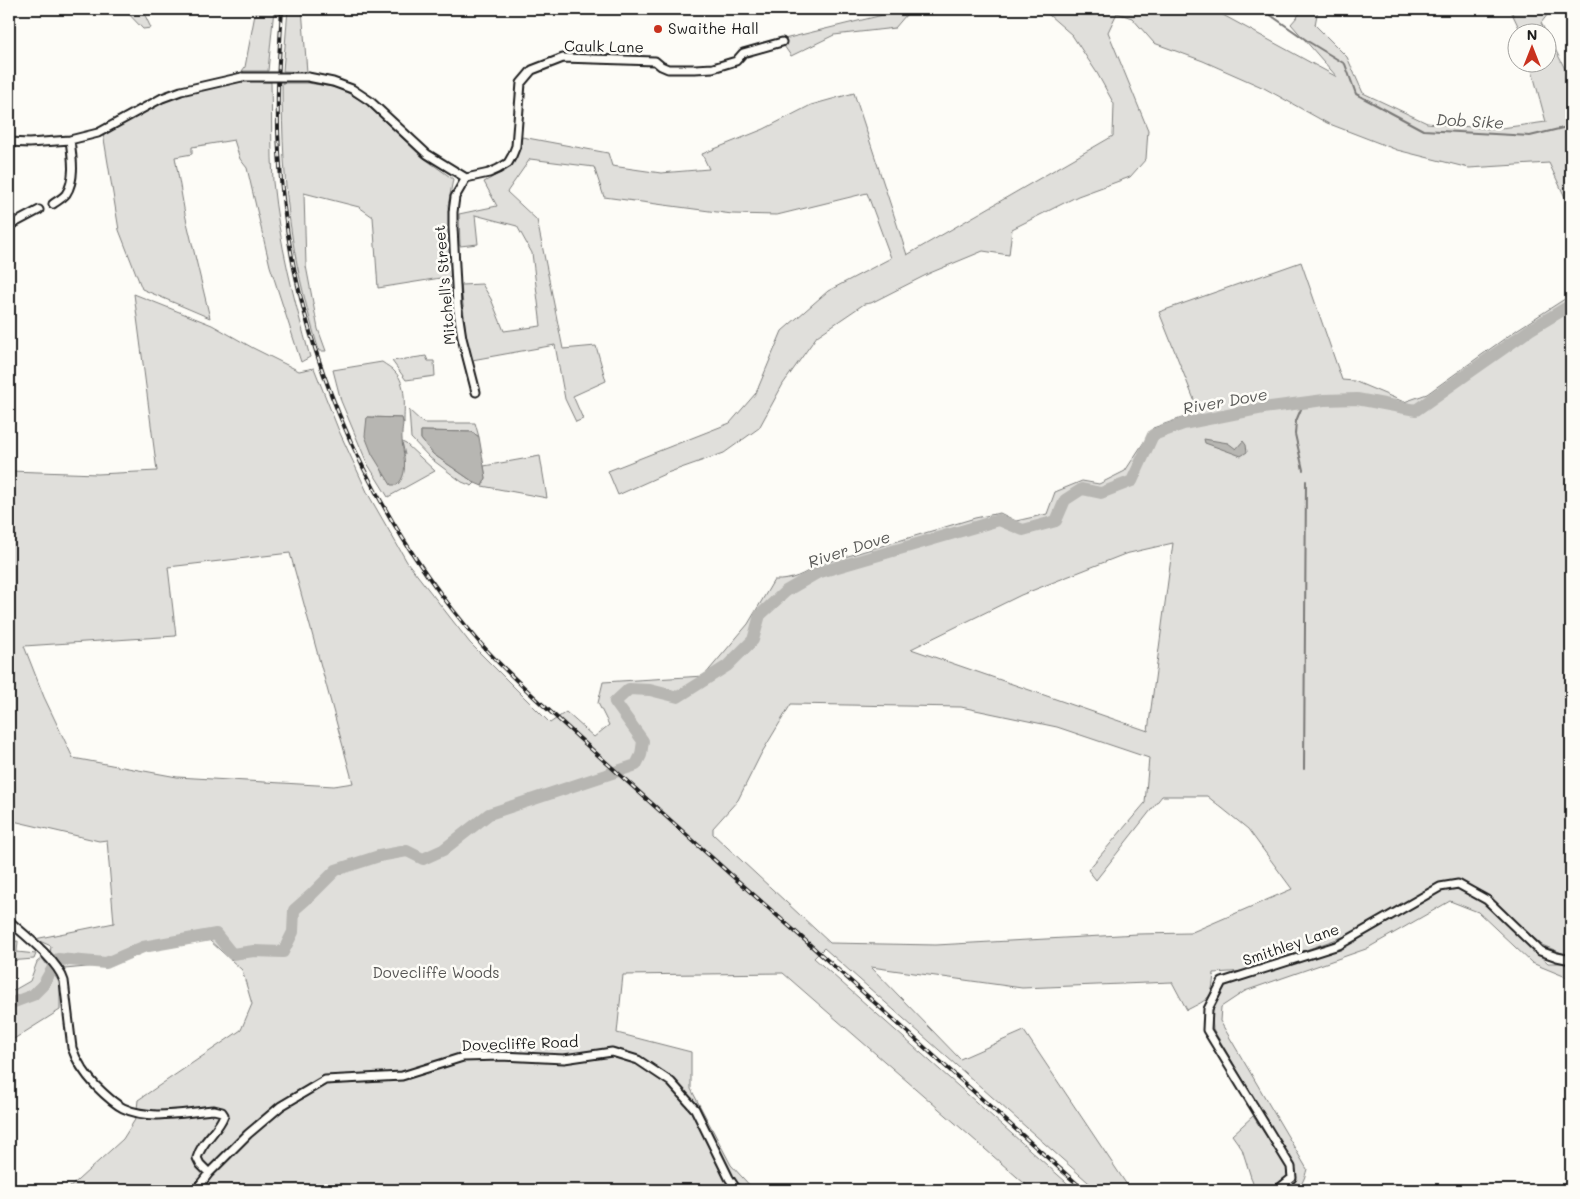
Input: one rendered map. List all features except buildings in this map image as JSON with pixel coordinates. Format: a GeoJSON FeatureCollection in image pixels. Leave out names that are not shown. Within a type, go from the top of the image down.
{"type":"FeatureCollection","features":[{"type":"Feature","properties":{"kind":"street","name":"Caulk Lane"},"geometry":{"type":"LineString","coordinates":[[466,178],[489,173],[506,165],[510,160],[516,146],[521,83],[532,70],[548,63],[563,58],[580,57],[655,61],[668,69],[704,69],[736,62],[744,53],[782,42]]}},
{"type":"Feature","properties":{"kind":"street"},"geometry":{"type":"LineString","coordinates":[[9,142],[29,143],[70,140],[98,133],[149,104],[181,91],[242,77],[308,77],[333,82],[352,89],[370,101],[427,154],[466,178]]}},
{"type":"Feature","properties":{"kind":"street"},"geometry":{"type":"LineString","coordinates":[[54,204],[65,194],[71,182],[70,140]]}},
{"type":"Feature","properties":{"kind":"street","name":"Mitchell's Street"},"geometry":{"type":"LineString","coordinates":[[466,178],[455,197],[453,227],[457,305],[462,338],[476,392]]}},
{"type":"Feature","properties":{"kind":"street"},"geometry":{"type":"LineString","coordinates":[[9,226],[39,210]]}},
{"type":"Feature","properties":{"kind":"street","name":"Smithley Lane"},"geometry":{"type":"LineString","coordinates":[[1277,1190],[1292,1178],[1290,1167],[1207,1030],[1208,1009],[1222,982],[1339,946],[1440,887],[1458,884],[1487,900],[1540,951],[1571,960]]}},
{"type":"Feature","properties":{"kind":"street"},"geometry":{"type":"LineString","coordinates":[[9,921],[46,955],[61,972],[64,981],[72,1048],[83,1071],[110,1099],[123,1108],[145,1114],[160,1115],[214,1110],[222,1112],[224,1115],[219,1127],[204,1143],[197,1158],[209,1173]]}},
{"type":"Feature","properties":{"kind":"street","name":"Dovecliffe Road"},"geometry":{"type":"LineString","coordinates":[[196,1190],[209,1173],[248,1134],[281,1106],[325,1080],[402,1076],[464,1057],[500,1056],[564,1059],[612,1052],[638,1060],[671,1082],[695,1109],[729,1178],[737,1190]]}},
{"type":"Feature","properties":{"kind":"green space"},"geometry":{"type":"Polygon","coordinates":[[[124,9],[142,9],[151,28],[143,29],[124,9]]]}},
{"type":"Feature","properties":{"kind":"green space"},"geometry":{"type":"Polygon","coordinates":[[[256,9],[274,9],[268,71],[242,71],[245,67],[256,9]]]}},
{"type":"Feature","properties":{"kind":"green space"},"geometry":{"type":"Polygon","coordinates":[[[288,9],[302,9],[307,72],[283,71],[288,9]]]}},
{"type":"Feature","properties":{"kind":"green space"},"geometry":{"type":"Polygon","coordinates":[[[896,9],[911,9],[895,28],[834,35],[791,56],[780,40],[895,12],[896,9]]]}},
{"type":"Feature","properties":{"kind":"green space"},"geometry":{"type":"Polygon","coordinates":[[[1042,9],[1212,9],[1337,77],[1291,24],[1304,9],[1318,9],[1315,25],[1347,57],[1363,93],[1427,123],[1494,129],[1546,122],[1532,72],[1558,72],[1558,55],[1571,81],[1571,210],[1549,163],[1469,168],[1397,150],[1327,123],[1264,88],[1203,61],[1154,43],[1132,18],[1117,13],[1108,32],[1148,130],[1146,159],[1130,177],[1078,196],[1012,229],[1009,255],[983,251],[930,273],[871,303],[864,304],[817,336],[783,384],[759,428],[724,453],[667,473],[618,495],[608,471],[730,423],[756,393],[782,331],[828,291],[891,258],[867,193],[777,215],[732,214],[604,197],[594,167],[530,159],[507,192],[537,220],[563,349],[596,346],[606,381],[573,396],[583,419],[576,422],[565,399],[555,345],[472,360],[466,336],[461,285],[482,284],[491,299],[504,331],[541,326],[532,253],[517,226],[475,215],[478,244],[460,246],[459,214],[497,206],[484,182],[510,165],[518,154],[522,137],[608,153],[612,166],[661,173],[709,169],[702,154],[764,129],[811,105],[854,93],[907,255],[1113,136],[1114,104],[1097,73],[1072,35],[1042,9]]]}},
{"type":"Feature","properties":{"kind":"green space"},"geometry":{"type":"Polygon","coordinates":[[[1510,9],[1540,9],[1548,14],[1542,22],[1516,22],[1510,9]]]}},
{"type":"Feature","properties":{"kind":"green space"},"geometry":{"type":"Polygon","coordinates":[[[241,81],[271,82],[272,170],[279,226],[298,314],[310,357],[301,362],[270,266],[247,168],[240,159],[234,140],[192,147],[192,154],[175,157],[185,214],[210,318],[142,289],[119,230],[103,133],[149,105],[183,93],[241,81]]]}},
{"type":"Feature","properties":{"kind":"green space"},"geometry":{"type":"Polygon","coordinates":[[[282,83],[308,83],[339,88],[364,102],[421,156],[453,179],[448,206],[453,276],[378,288],[373,217],[359,207],[304,193],[306,266],[318,329],[326,351],[319,351],[297,265],[292,236],[284,160],[282,83]]]}},
{"type":"Feature","properties":{"kind":"green space","name":"Dovecliffe Woods"},"geometry":{"type":"Polygon","coordinates":[[[1301,262],[1342,380],[1354,381],[1404,402],[1427,394],[1518,329],[1571,295],[1571,878],[1565,879],[1567,955],[1542,945],[1486,896],[1458,882],[1354,933],[1246,971],[1214,973],[1211,993],[1201,1003],[1187,1010],[1172,982],[1022,988],[871,967],[960,1059],[1024,1031],[1127,1185],[1123,1190],[1097,1190],[824,948],[814,958],[1075,1190],[1032,1190],[783,973],[623,975],[617,1033],[691,1052],[691,1089],[731,1165],[754,1190],[67,1190],[123,1139],[136,1118],[138,1100],[241,1030],[252,1004],[242,970],[209,940],[147,950],[108,965],[65,969],[50,954],[51,946],[35,939],[114,923],[107,840],[99,841],[9,820],[9,471],[98,474],[157,471],[134,294],[212,325],[299,371],[314,368],[339,431],[368,494],[407,562],[470,643],[550,723],[566,712],[594,737],[609,725],[598,703],[603,682],[704,676],[748,624],[774,580],[792,578],[818,565],[975,518],[1000,513],[1016,521],[1047,514],[1055,492],[1082,481],[1099,484],[1125,471],[1153,428],[1199,412],[1159,312],[1301,262]],[[1173,543],[1125,554],[1021,595],[911,649],[1148,731],[1173,543]],[[290,553],[168,567],[176,636],[24,646],[44,697],[73,758],[177,777],[334,786],[353,783],[290,553]],[[791,704],[761,754],[738,800],[713,828],[713,834],[830,943],[936,945],[1190,933],[1292,889],[1248,829],[1207,796],[1162,796],[1096,880],[1088,870],[1145,803],[1149,758],[1057,727],[961,707],[791,704]]]}},
{"type":"Feature","properties":{"kind":"green space"},"geometry":{"type":"Polygon","coordinates":[[[426,356],[428,361],[434,361],[435,376],[406,380],[392,361],[426,356]]]}},
{"type":"Feature","properties":{"kind":"green space"},"geometry":{"type":"Polygon","coordinates":[[[382,362],[399,377],[404,396],[404,423],[401,418],[367,417],[372,454],[380,465],[384,476],[405,455],[402,442],[435,471],[388,497],[367,463],[341,401],[333,370],[382,362]]]}},
{"type":"Feature","properties":{"kind":"green space"},"geometry":{"type":"Polygon","coordinates":[[[409,410],[423,423],[475,423],[479,437],[472,432],[421,431],[421,439],[433,454],[475,483],[472,486],[462,482],[430,458],[411,438],[409,410]]]}},
{"type":"Feature","properties":{"kind":"green space"},"geometry":{"type":"Polygon","coordinates":[[[540,456],[547,498],[482,486],[486,478],[484,466],[540,456]]]}},
{"type":"Feature","properties":{"kind":"green space"},"geometry":{"type":"Polygon","coordinates":[[[1458,888],[1485,903],[1548,963],[1571,963],[1571,979],[1532,963],[1478,912],[1450,901],[1366,949],[1245,991],[1221,1007],[1220,1021],[1307,1169],[1299,1187],[1280,1190],[1294,1178],[1294,1166],[1213,1029],[1211,1009],[1225,985],[1341,948],[1441,891],[1458,888]]]}},
{"type":"Feature","properties":{"kind":"green space"},"geometry":{"type":"Polygon","coordinates":[[[18,941],[17,952],[36,954],[34,959],[9,961],[9,942],[18,941]]]}},
{"type":"Feature","properties":{"kind":"green space"},"geometry":{"type":"Polygon","coordinates":[[[42,958],[60,983],[60,1010],[9,1042],[9,993],[30,981],[37,962],[42,958]]]}},
{"type":"Feature","properties":{"kind":"green space"},"geometry":{"type":"Polygon","coordinates":[[[1253,1116],[1287,1168],[1287,1177],[1272,1190],[1255,1190],[1242,1149],[1232,1135],[1253,1116]]]}},
{"type":"Feature","properties":{"kind":"shaded area"},"geometry":{"type":"Polygon","coordinates":[[[367,417],[402,418],[404,474],[397,485],[391,485],[372,454],[365,436],[367,417]]]}},
{"type":"Feature","properties":{"kind":"shaded area"},"geometry":{"type":"Polygon","coordinates":[[[421,431],[472,432],[479,437],[486,478],[482,486],[433,454],[421,439],[421,431]]]}},
{"type":"Feature","properties":{"kind":"shaded area"},"geometry":{"type":"Polygon","coordinates":[[[1204,439],[1228,443],[1236,449],[1243,441],[1247,452],[1241,456],[1205,443],[1204,439]]]}},
{"type":"Feature","properties":{"kind":"waterway","name":"Dob Sike"},"geometry":{"type":"LineString","coordinates":[[1262,9],[1309,42],[1345,64],[1356,94],[1423,130],[1530,136],[1571,126]]}},
{"type":"Feature","properties":{"kind":"waterway","name":"River Dove"},"geometry":{"type":"LineString","coordinates":[[9,1004],[33,995],[43,985],[58,959],[106,963],[143,947],[216,934],[232,954],[254,951],[283,952],[293,932],[294,910],[336,870],[379,856],[407,851],[423,859],[443,850],[489,814],[636,765],[641,755],[643,741],[615,702],[629,689],[650,690],[678,697],[727,666],[753,640],[760,615],[786,591],[817,573],[999,520],[1023,530],[1056,521],[1065,500],[1082,489],[1101,493],[1132,481],[1153,435],[1183,424],[1263,408],[1324,400],[1357,399],[1416,410],[1531,329],[1571,305]]}},
{"type":"Feature","properties":{"kind":"waterway"},"geometry":{"type":"LineString","coordinates":[[1303,470],[1295,434],[1296,421],[1304,402]]}},
{"type":"Feature","properties":{"kind":"waterway"},"geometry":{"type":"LineString","coordinates":[[1304,769],[1306,481]]}},
{"type":"Feature","properties":{"kind":"railway"},"geometry":{"type":"LineString","coordinates":[[282,9],[278,98],[279,152],[286,219],[298,286],[316,351],[339,414],[367,476],[401,535],[439,591],[481,644],[504,669],[1084,1190]]}},
{"type":"Feature","properties":{"kind":"place","name":"Swaithe Hall"},"geometry":{"type":"Point","coordinates":[658,29]}}]}
